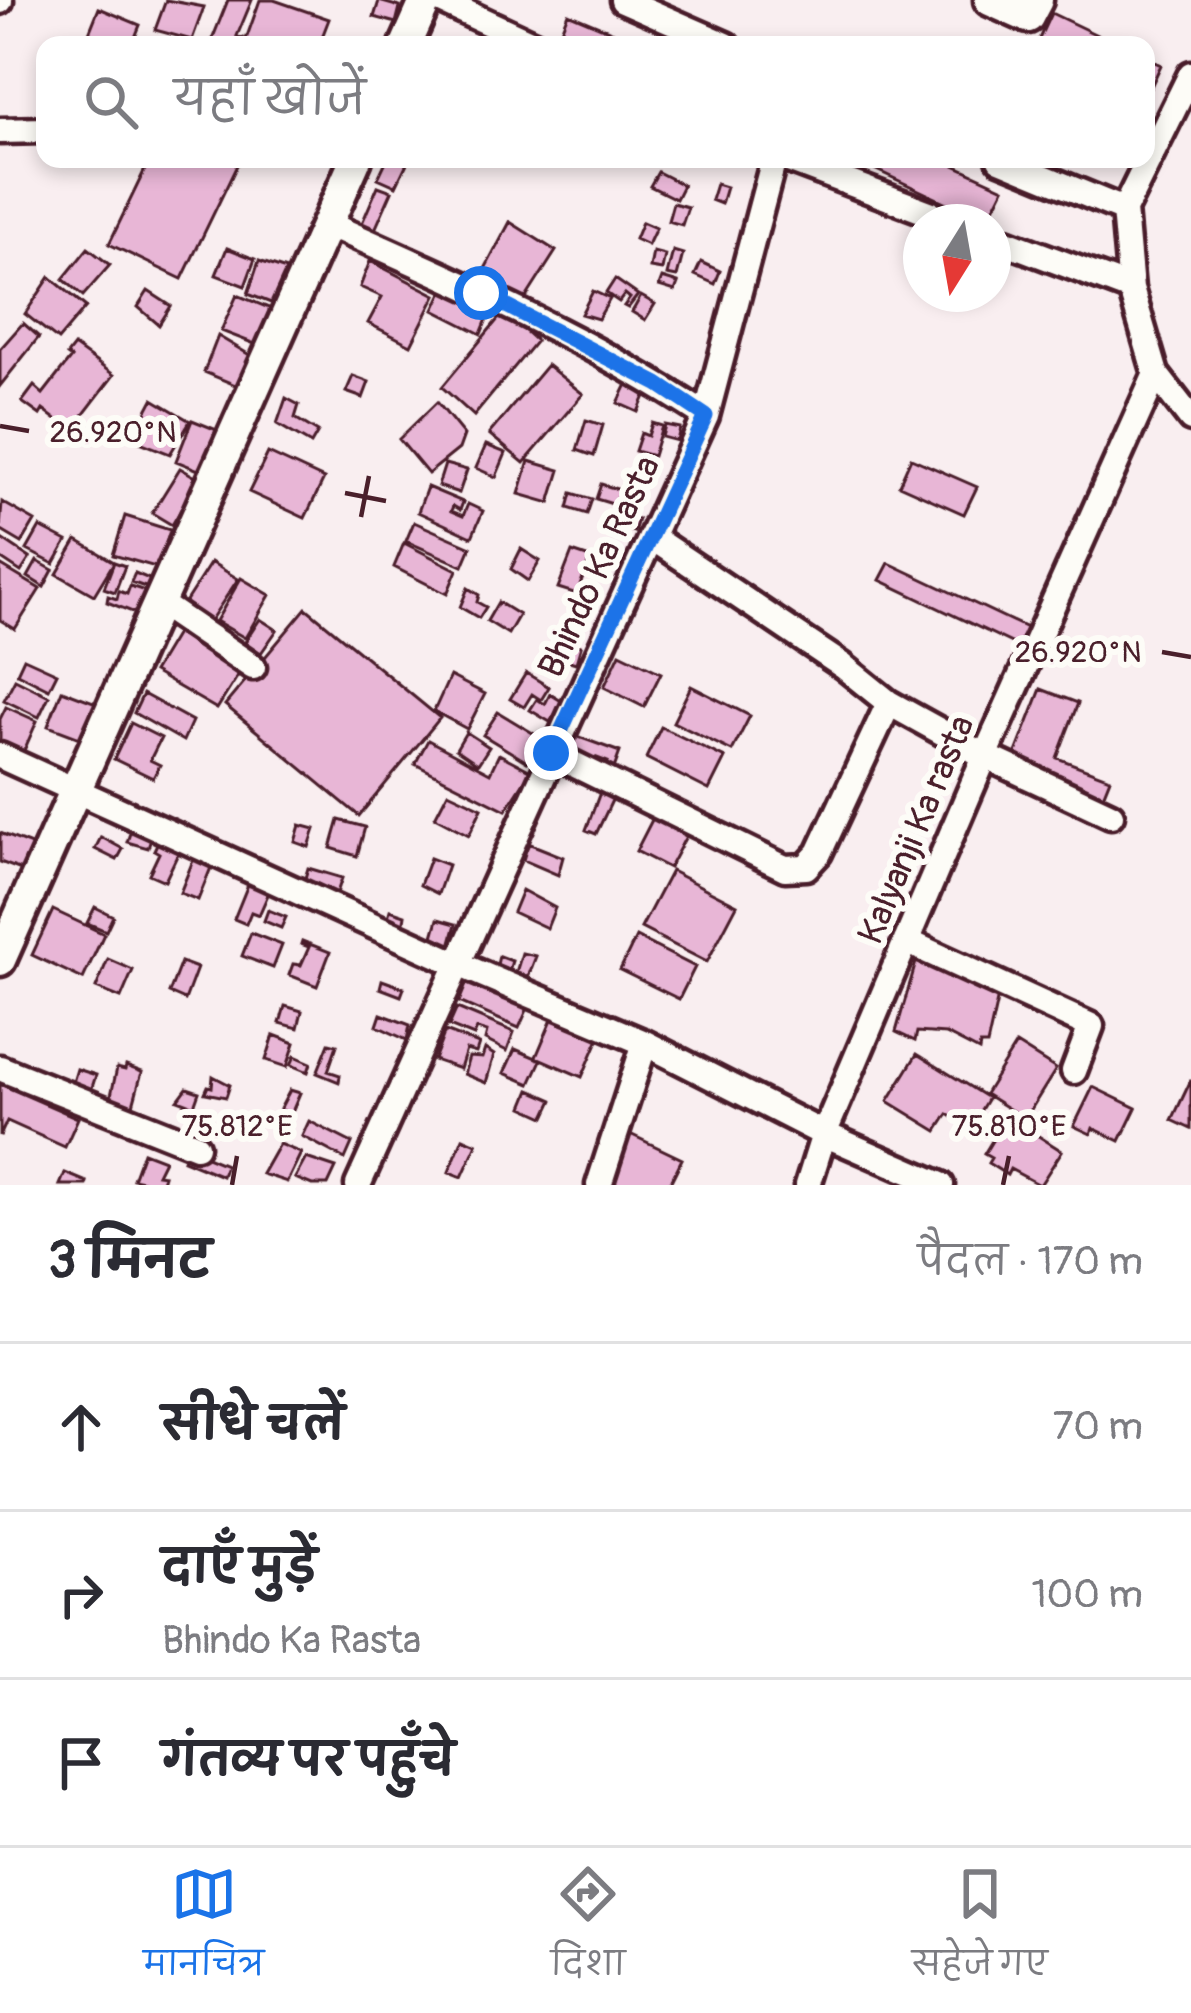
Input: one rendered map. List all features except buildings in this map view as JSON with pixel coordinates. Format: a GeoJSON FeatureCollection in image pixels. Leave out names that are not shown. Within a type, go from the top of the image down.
{"type":"FeatureCollection","features":[{"type":"Feature","properties":{"kind":"street"},"geometry":{"type":"LineString","coordinates":[[410,36],[426,0]]}},
{"type":"Feature","properties":{"kind":"street"},"geometry":{"type":"LineString","coordinates":[[439,0],[517,36]]}},
{"type":"Feature","properties":{"kind":"street"},"geometry":{"type":"LineString","coordinates":[[623,0],[706,36]]}},
{"type":"Feature","properties":{"kind":"street"},"geometry":{"type":"LineString","coordinates":[[990,0],[1028,17],[1037,0]]}},
{"type":"Feature","properties":{"kind":"street"},"geometry":{"type":"LineString","coordinates":[[1155,147],[1191,74]]}},
{"type":"Feature","properties":{"kind":"street"},"geometry":{"type":"LineString","coordinates":[[0,131],[36,130]]}},
{"type":"Feature","properties":{"kind":"street"},"geometry":{"type":"LineString","coordinates":[[0,960],[352,168]]}},
{"type":"Feature","properties":{"kind":"street","name":"Bhindo Ka Rasta"},"geometry":{"type":"LineString","coordinates":[[358,1185],[706,416],[772,168]]}},
{"type":"Feature","properties":{"kind":"street"},"geometry":{"type":"LineString","coordinates":[[810,168],[905,204]]}},
{"type":"Feature","properties":{"kind":"street"},"geometry":{"type":"LineString","coordinates":[[1022,168],[1124,210]]}},
{"type":"Feature","properties":{"kind":"street"},"geometry":{"type":"LineString","coordinates":[[1145,168],[1124,210],[1131,289],[1156,374],[1191,419]]}},
{"type":"Feature","properties":{"kind":"street"},"geometry":{"type":"LineString","coordinates":[[328,224],[481,293],[658,384],[706,416]]}},
{"type":"Feature","properties":{"kind":"street"},"geometry":{"type":"LineString","coordinates":[[1011,244],[1131,289]]}},
{"type":"Feature","properties":{"kind":"street","name":"Kalyanji Ka rasta"},"geometry":{"type":"LineString","coordinates":[[808,1185],[824,1134],[906,940],[1156,374]]}},
{"type":"Feature","properties":{"kind":"street"},"geometry":{"type":"LineString","coordinates":[[651,537],[808,642],[889,703],[985,756],[1111,814]]}},
{"type":"Feature","properties":{"kind":"street"},"geometry":{"type":"LineString","coordinates":[[159,604],[253,667]]}},
{"type":"Feature","properties":{"kind":"street"},"geometry":{"type":"LineString","coordinates":[[551,753],[785,868],[806,867],[819,853],[889,703]]}},
{"type":"Feature","properties":{"kind":"street"},"geometry":{"type":"LineString","coordinates":[[0,756],[458,964],[645,1043],[824,1134],[941,1185]]}},
{"type":"Feature","properties":{"kind":"street"},"geometry":{"type":"LineString","coordinates":[[906,940],[1091,1026],[1074,1071]]}},
{"type":"Feature","properties":{"kind":"street"},"geometry":{"type":"LineString","coordinates":[[599,1185],[645,1043]]}},
{"type":"Feature","properties":{"kind":"street"},"geometry":{"type":"LineString","coordinates":[[0,1068],[196,1146]]}},
{"type":"Feature","properties":{"kind":"route"},"geometry":{"type":"LineString","coordinates":[[481,293],[658,384],[706,416],[551,753]]}}]}
